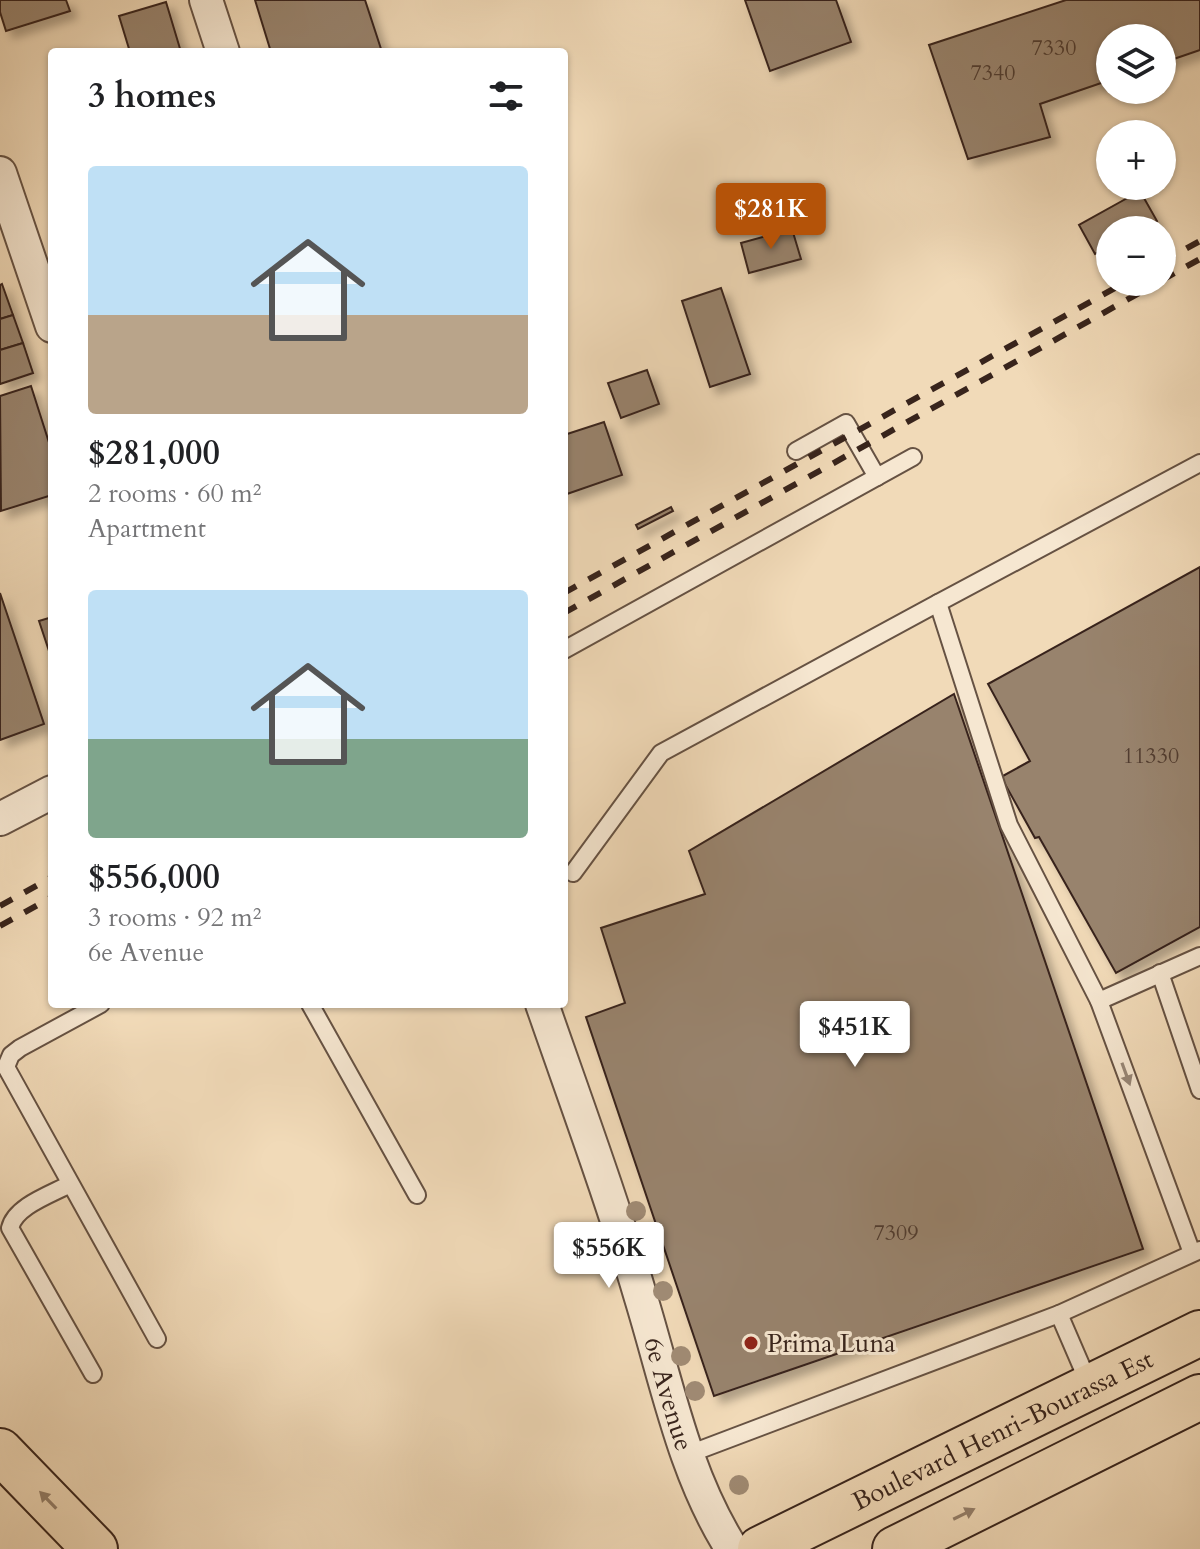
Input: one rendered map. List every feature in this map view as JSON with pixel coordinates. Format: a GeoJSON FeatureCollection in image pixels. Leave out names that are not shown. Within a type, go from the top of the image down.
{"type":"FeatureCollection","features":[{"type":"Feature","properties":{"kind":"main road","name":"Boulevard Henri-Bourassa Est"},"geometry":{"type":"LineString","coordinates":[[760,1549],[1200,1333]]}},
{"type":"Feature","properties":{"kind":"main road"},"geometry":{"type":"LineString","coordinates":[[895,1549],[1200,1397]]}},
{"type":"Feature","properties":{"kind":"main road"},"geometry":{"type":"LineString","coordinates":[[0,1451],[95,1549]]}},
{"type":"Feature","properties":{"kind":"street"},"geometry":{"type":"LineString","coordinates":[[206,0],[222,48]]}},
{"type":"Feature","properties":{"kind":"street"},"geometry":{"type":"LineString","coordinates":[[0,173],[48,314]]}},
{"type":"Feature","properties":{"kind":"street"},"geometry":{"type":"LineString","coordinates":[[0,819],[48,794]]}},
{"type":"Feature","properties":{"kind":"street","name":"6e Avenue"},"geometry":{"type":"LineString","coordinates":[[543,1008],[633,1272],[666,1388],[689,1454],[710,1512],[732,1549]]}},
{"type":"Feature","properties":{"kind":"lane"},"geometry":{"type":"LineString","coordinates":[[796,451],[846,423],[877,477]]}},
{"type":"Feature","properties":{"kind":"lane"},"geometry":{"type":"LineString","coordinates":[[568,648],[913,457]]}},
{"type":"Feature","properties":{"kind":"lane"},"geometry":{"type":"LineString","coordinates":[[573,873],[661,753],[1200,463]]}},
{"type":"Feature","properties":{"kind":"lane"},"geometry":{"type":"LineString","coordinates":[[689,1454],[1059,1314],[1196,1251],[1099,1001],[1009,825],[938,603]]}},
{"type":"Feature","properties":{"kind":"lane"},"geometry":{"type":"LineString","coordinates":[[1099,1001],[1200,956]]}},
{"type":"Feature","properties":{"kind":"lane"},"geometry":{"type":"LineString","coordinates":[[1160,973],[1200,1090]]}},
{"type":"Feature","properties":{"kind":"lane"},"geometry":{"type":"LineString","coordinates":[[94,1008],[20,1048],[6,1063],[7,1071],[157,1339]]}},
{"type":"Feature","properties":{"kind":"lane"},"geometry":{"type":"LineString","coordinates":[[312,1008],[417,1195]]}},
{"type":"Feature","properties":{"kind":"lane"},"geometry":{"type":"LineString","coordinates":[[70,1184],[18,1213],[11,1221],[10,1228],[93,1374]]}},
{"type":"Feature","properties":{"kind":"lane"},"geometry":{"type":"LineString","coordinates":[[1059,1314],[1090,1387]]}},
{"type":"Feature","properties":{"kind":"building"},"geometry":{"type":"Polygon","coordinates":[[[0,0],[66,0],[70,11],[6,31],[0,0]]]}},
{"type":"Feature","properties":{"kind":"building"},"geometry":{"type":"Polygon","coordinates":[[[255,0],[365,0],[381,48],[270,48],[255,0]]]}},
{"type":"Feature","properties":{"kind":"building"},"geometry":{"type":"Polygon","coordinates":[[[745,0],[836,0],[851,42],[770,71],[745,0]]]}},
{"type":"Feature","properties":{"kind":"building"},"geometry":{"type":"Polygon","coordinates":[[[1066,0],[1200,0],[1200,50],[1176,58],[1176,24],[1096,24],[1096,85],[1040,104],[1050,137],[968,159],[929,45],[1066,0]]]}},
{"type":"Feature","properties":{"kind":"building"},"geometry":{"type":"Polygon","coordinates":[[[166,2],[180,48],[129,48],[119,16],[166,2]]]}},
{"type":"Feature","properties":{"kind":"building"},"geometry":{"type":"Polygon","coordinates":[[[1124,200],[1145,200],[1154,216],[1096,216],[1095,254],[1079,225],[1124,200]]]}},
{"type":"Feature","properties":{"kind":"building"},"geometry":{"type":"Polygon","coordinates":[[[792,229],[801,259],[749,273],[741,243],[792,229]]]}},
{"type":"Feature","properties":{"kind":"building"},"geometry":{"type":"Polygon","coordinates":[[[0,285],[13,315],[0,319],[0,285]]]}},
{"type":"Feature","properties":{"kind":"building"},"geometry":{"type":"Polygon","coordinates":[[[721,288],[750,374],[710,387],[682,301],[721,288]]]}},
{"type":"Feature","properties":{"kind":"building"},"geometry":{"type":"Polygon","coordinates":[[[13,315],[23,343],[0,350],[0,319],[13,315]]]}},
{"type":"Feature","properties":{"kind":"building"},"geometry":{"type":"Polygon","coordinates":[[[23,343],[33,373],[0,384],[0,350],[23,343]]]}},
{"type":"Feature","properties":{"kind":"building"},"geometry":{"type":"Polygon","coordinates":[[[647,370],[659,404],[621,418],[608,383],[647,370]]]}},
{"type":"Feature","properties":{"kind":"building"},"geometry":{"type":"Polygon","coordinates":[[[31,386],[48,439],[48,496],[1,511],[0,396],[31,386]]]}},
{"type":"Feature","properties":{"kind":"building"},"geometry":{"type":"Polygon","coordinates":[[[604,422],[622,475],[568,494],[568,434],[604,422]]]}},
{"type":"Feature","properties":{"kind":"building"},"geometry":{"type":"Polygon","coordinates":[[[671,507],[673,511],[638,529],[636,525],[671,507]]]}},
{"type":"Feature","properties":{"kind":"building"},"geometry":{"type":"Polygon","coordinates":[[[1200,567],[1200,927],[1116,973],[1039,837],[1035,838],[1001,777],[1030,761],[988,684],[1200,567]]]}},
{"type":"Feature","properties":{"kind":"building"},"geometry":{"type":"Polygon","coordinates":[[[0,593],[44,724],[0,740],[0,593]]]}},
{"type":"Feature","properties":{"kind":"building"},"geometry":{"type":"Polygon","coordinates":[[[48,618],[48,648],[39,621],[48,618]]]}},
{"type":"Feature","properties":{"kind":"building"},"geometry":{"type":"Polygon","coordinates":[[[954,694],[1143,1249],[714,1396],[586,1017],[625,1003],[601,928],[705,894],[689,851],[954,694]]]}},
{"type":"Feature","properties":{"kind":"railway"},"geometry":{"type":"LineString","coordinates":[[1176,254],[1200,241]]}},
{"type":"Feature","properties":{"kind":"railway"},"geometry":{"type":"LineString","coordinates":[[1176,272],[1200,259]]}},
{"type":"Feature","properties":{"kind":"railway"},"geometry":{"type":"LineString","coordinates":[[568,591],[1101,296]]}},
{"type":"Feature","properties":{"kind":"railway"},"geometry":{"type":"LineString","coordinates":[[568,611],[1134,296]]}},
{"type":"Feature","properties":{"kind":"railway"},"geometry":{"type":"LineString","coordinates":[[0,906],[48,879]]}},
{"type":"Feature","properties":{"kind":"railway"},"geometry":{"type":"LineString","coordinates":[[0,926],[48,899]]}},
{"type":"Feature","properties":{"kind":"place","name":"Prima Luna"},"geometry":{"type":"Point","coordinates":[751,1343]}}]}
